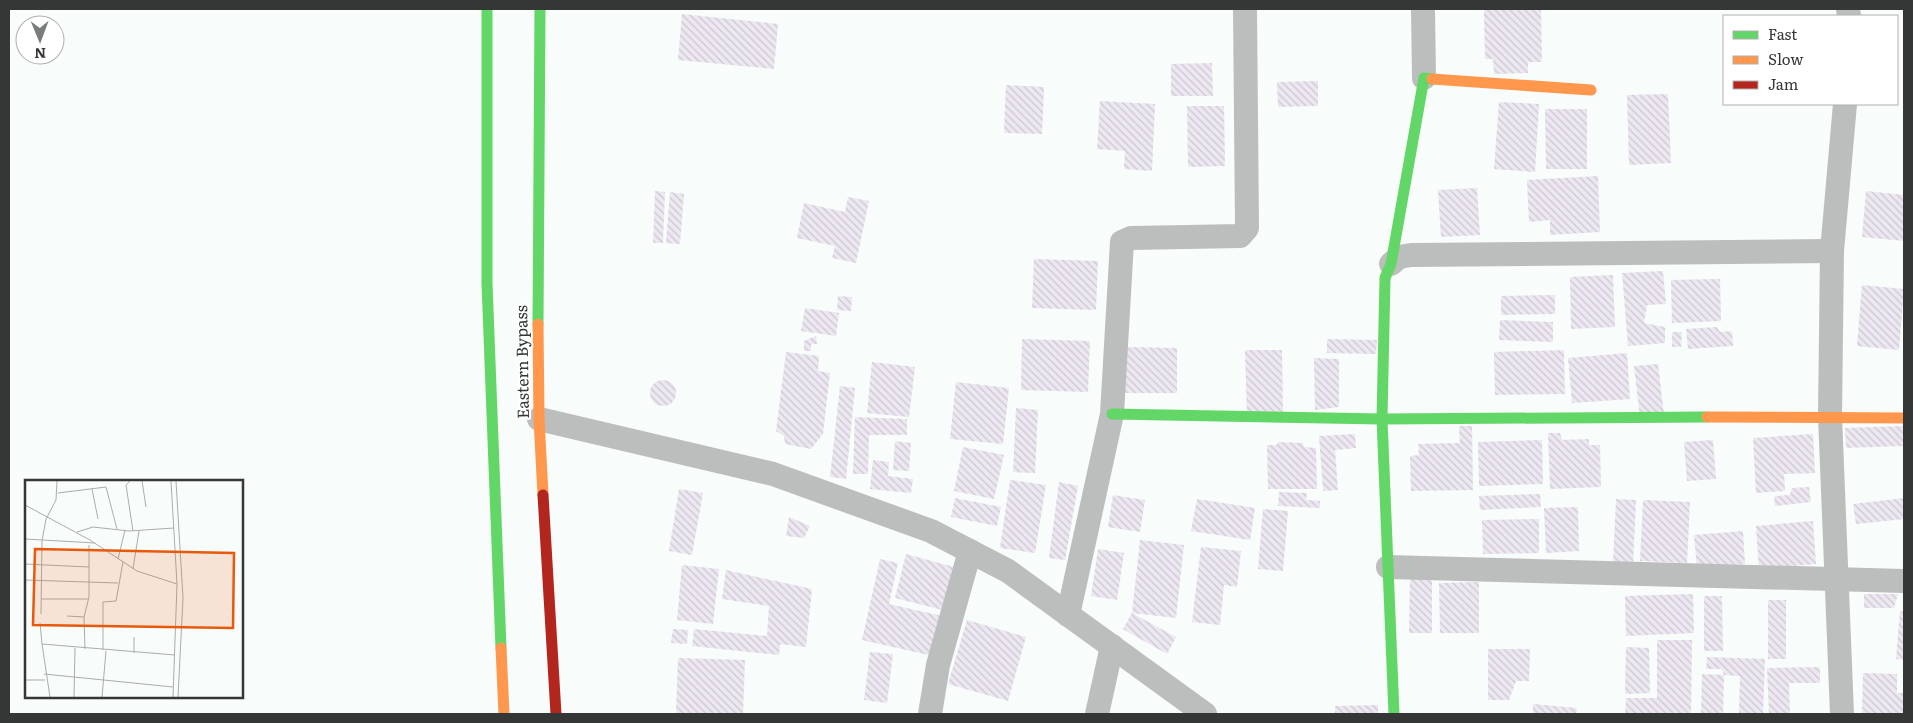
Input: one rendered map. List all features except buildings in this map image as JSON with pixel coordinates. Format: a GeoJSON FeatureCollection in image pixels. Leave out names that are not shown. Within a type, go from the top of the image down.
{"type":"FeatureCollection","features":[{"type":"Feature","properties":{"kind":"street","name":"Eastern Bypass"},"geometry":{"type":"LineString","coordinates":[[487,9],[487,283],[504,714]]}},
{"type":"Feature","properties":{"kind":"street","name":"Eastern Bypass"},"geometry":{"type":"LineString","coordinates":[[540,9],[537,284],[539,419],[556,714]]}},
{"type":"Feature","properties":{"kind":"street"},"geometry":{"type":"LineString","coordinates":[[1068,615],[1112,414],[1122,242],[1131,238],[1240,236],[1247,228],[1245,9]]}},
{"type":"Feature","properties":{"kind":"street"},"geometry":{"type":"LineString","coordinates":[[1394,714],[1382,419],[1385,278],[1391,264],[1424,78],[1423,9]]}},
{"type":"Feature","properties":{"kind":"street"},"geometry":{"type":"LineString","coordinates":[[1424,78],[1591,90]]}},
{"type":"Feature","properties":{"kind":"street"},"geometry":{"type":"LineString","coordinates":[[1842,714],[1830,416],[1832,251],[1845,105]]}},
{"type":"Feature","properties":{"kind":"street"},"geometry":{"type":"LineString","coordinates":[[1391,264],[1399,257],[1411,255],[1832,251]]}},
{"type":"Feature","properties":{"kind":"street"},"geometry":{"type":"LineString","coordinates":[[1112,414],[1382,419],[1830,416],[1904,418]]}},
{"type":"Feature","properties":{"kind":"street"},"geometry":{"type":"LineString","coordinates":[[539,419],[773,474],[931,531],[1008,571],[1205,714]]}},
{"type":"Feature","properties":{"kind":"street"},"geometry":{"type":"LineString","coordinates":[[930,714],[938,665],[970,552]]}},
{"type":"Feature","properties":{"kind":"street"},"geometry":{"type":"LineString","coordinates":[[1388,567],[1904,581]]}},
{"type":"Feature","properties":{"kind":"street"},"geometry":{"type":"LineString","coordinates":[[1097,714],[1112,646]]}},
{"type":"Feature","properties":{"kind":"traffic: fast"},"geometry":{"type":"LineString","coordinates":[[487,9],[487,283],[501,648]]}},
{"type":"Feature","properties":{"kind":"traffic: fast"},"geometry":{"type":"LineString","coordinates":[[538,324],[540,9]]}},
{"type":"Feature","properties":{"kind":"traffic: fast"},"geometry":{"type":"LineString","coordinates":[[1394,714],[1382,419],[1385,278],[1391,264],[1424,78],[1432,79]]}},
{"type":"Feature","properties":{"kind":"traffic: fast"},"geometry":{"type":"LineString","coordinates":[[1112,414],[1382,419],[1707,417]]}},
{"type":"Feature","properties":{"kind":"traffic: slow"},"geometry":{"type":"LineString","coordinates":[[1432,79],[1591,90]]}},
{"type":"Feature","properties":{"kind":"traffic: slow"},"geometry":{"type":"LineString","coordinates":[[538,324],[539,419],[543,495]]}},
{"type":"Feature","properties":{"kind":"traffic: slow"},"geometry":{"type":"LineString","coordinates":[[1707,417],[1904,418]]}},
{"type":"Feature","properties":{"kind":"traffic: slow"},"geometry":{"type":"LineString","coordinates":[[501,648],[504,714]]}},
{"type":"Feature","properties":{"kind":"traffic: jam"},"geometry":{"type":"LineString","coordinates":[[543,495],[556,714]]}}]}
